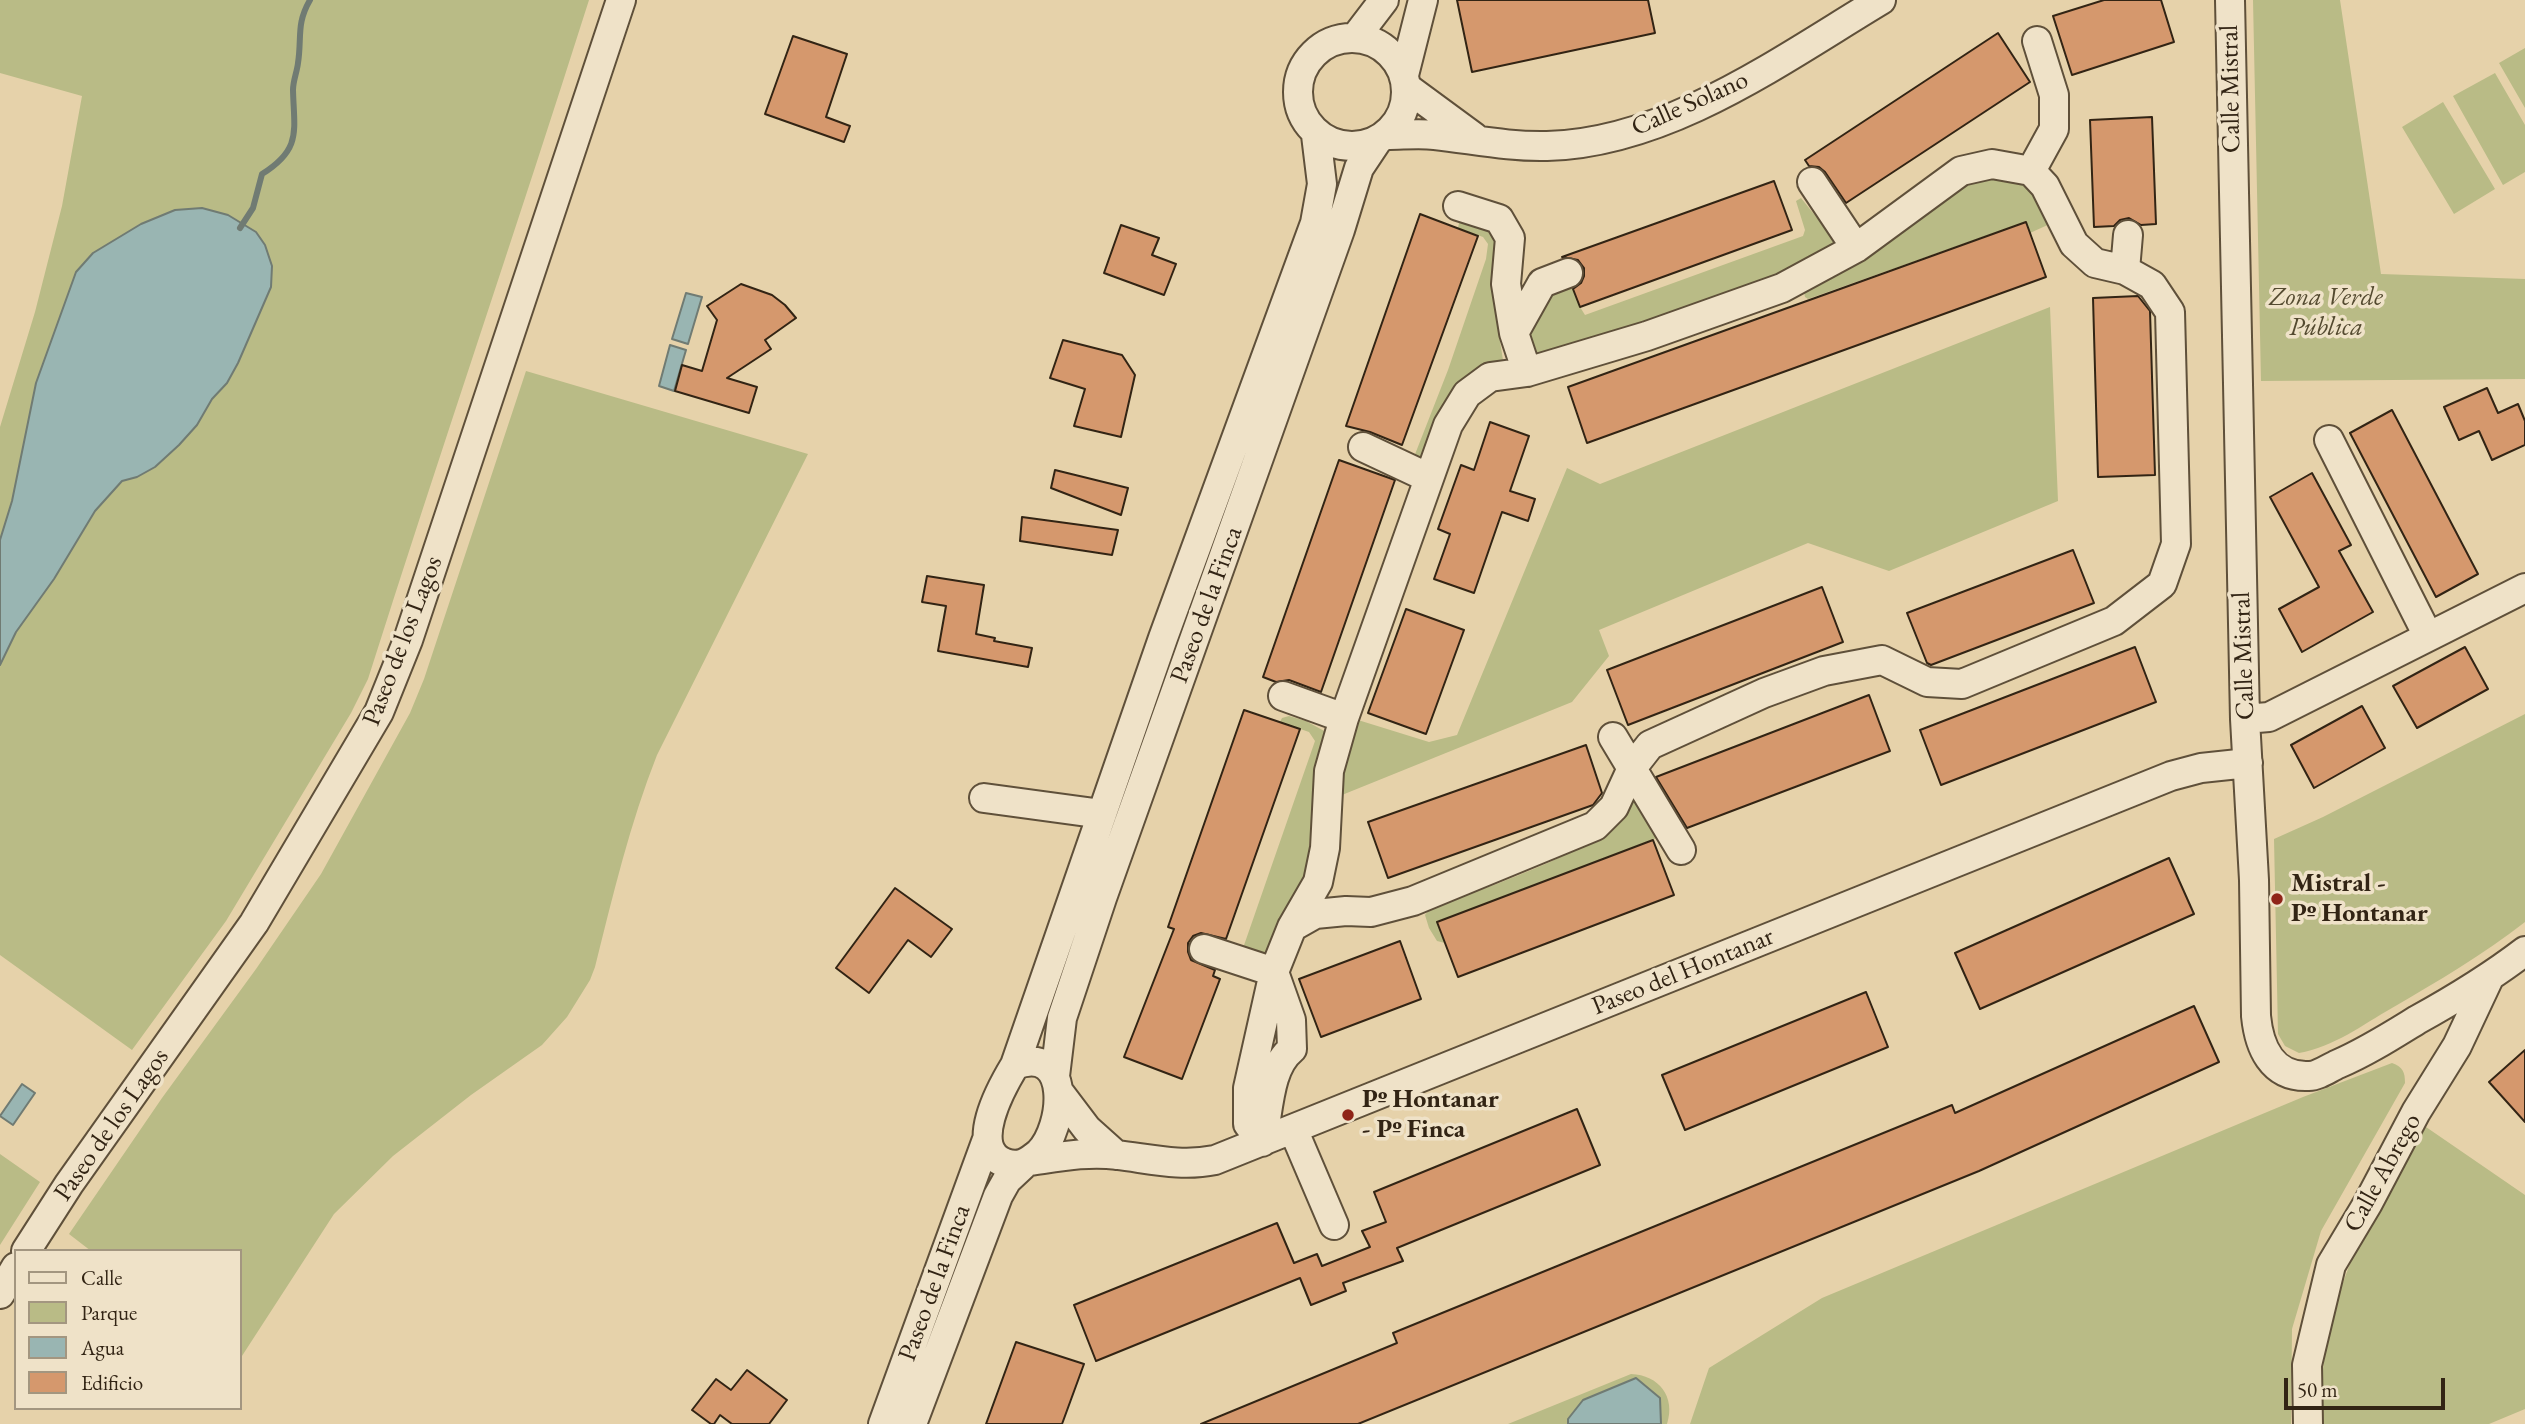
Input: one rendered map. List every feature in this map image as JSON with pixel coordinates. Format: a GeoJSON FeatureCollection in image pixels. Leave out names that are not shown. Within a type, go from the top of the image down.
{"type":"FeatureCollection","features":[{"type":"Feature","properties":{"kind":"street","name":"Paseo de los Lagos"},"geometry":{"type":"LineString","coordinates":[[27,1249],[69,1184],[254,923],[379,712],[408,640],[621,0]]}},
{"type":"Feature","properties":{"kind":"street"},"geometry":{"type":"LineString","coordinates":[[1355,37],[1384,0]]}},
{"type":"Feature","properties":{"kind":"street"},"geometry":{"type":"LineString","coordinates":[[1423,0],[1405,81],[1402,113],[1382,138],[1356,147],[1335,145],[1316,135],[1300,113],[1297,86],[1307,60],[1329,43],[1355,37],[1377,43],[1393,56],[1405,81],[1430,107],[1479,141]]}},
{"type":"Feature","properties":{"kind":"street","name":"Calle Solano"},"geometry":{"type":"LineString","coordinates":[[1382,138],[1431,134],[1548,146],[1597,141],[1658,123],[1726,92],[1881,0]]}},
{"type":"Feature","properties":{"kind":"street","name":"Calle Mistral"},"geometry":{"type":"LineString","coordinates":[[2230,0],[2245,719],[2254,880],[2258,1033],[2264,1052],[2278,1067],[2294,1074],[2311,1076],[2359,1055],[2489,978]]}},
{"type":"Feature","properties":{"kind":"street"},"geometry":{"type":"LineString","coordinates":[[2031,171],[2054,130],[2054,95],[2037,41]]}},
{"type":"Feature","properties":{"kind":"street","name":"Paseo de la Finca"},"geometry":{"type":"LineString","coordinates":[[1015,1065],[1163,638],[1315,223],[1322,184],[1316,135]]}},
{"type":"Feature","properties":{"kind":"street","name":"Paseo de la Finca"},"geometry":{"type":"LineString","coordinates":[[1057,1084],[1062,1018],[1102,898],[1318,293],[1359,167],[1382,138]]}},
{"type":"Feature","properties":{"kind":"street"},"geometry":{"type":"LineString","coordinates":[[1262,1142],[1248,1124],[1248,1088],[1274,972],[1292,927],[1318,882],[1325,848],[1329,771],[1344,718],[1448,425],[1467,394],[1490,377],[1527,372],[1647,336],[1783,288],[1856,248],[1961,172],[1992,164],[2031,171],[2045,186],[2074,244],[2095,263],[2125,271],[2152,285],[2170,312],[2176,544],[2162,584],[2114,621],[1962,684],[1927,682],[1882,660],[1824,671],[1764,693],[1650,745],[1632,768],[1614,807],[1595,826],[1413,901],[1371,912],[1315,914],[1292,927]]}},
{"type":"Feature","properties":{"kind":"street"},"geometry":{"type":"LineString","coordinates":[[1812,182],[1856,248]]}},
{"type":"Feature","properties":{"kind":"street"},"geometry":{"type":"LineString","coordinates":[[1458,206],[1499,219],[1510,239],[1506,284],[1514,333],[1527,372]]}},
{"type":"Feature","properties":{"kind":"street"},"geometry":{"type":"LineString","coordinates":[[2125,271],[2128,235]]}},
{"type":"Feature","properties":{"kind":"street"},"geometry":{"type":"LineString","coordinates":[[1514,333],[1542,283],[1568,273]]}},
{"type":"Feature","properties":{"kind":"street"},"geometry":{"type":"LineString","coordinates":[[2329,440],[2428,636]]}},
{"type":"Feature","properties":{"kind":"street"},"geometry":{"type":"LineString","coordinates":[[1363,447],[1429,478]]}},
{"type":"Feature","properties":{"kind":"street"},"geometry":{"type":"LineString","coordinates":[[2245,719],[2269,717],[2525,587]]}},
{"type":"Feature","properties":{"kind":"street"},"geometry":{"type":"LineString","coordinates":[[1283,696],[1344,718]]}},
{"type":"Feature","properties":{"kind":"street"},"geometry":{"type":"LineString","coordinates":[[1613,737],[1681,850]]}},
{"type":"Feature","properties":{"kind":"street","name":"Paseo del Hontanar"},"geometry":{"type":"LineString","coordinates":[[1026,1163],[1072,1154],[1116,1155],[1146,1161],[1193,1164],[1215,1160],[2171,776],[2201,768],[2248,763]]}},
{"type":"Feature","properties":{"kind":"street"},"geometry":{"type":"LineString","coordinates":[[984,798],[1102,814]]}},
{"type":"Feature","properties":{"kind":"street"},"geometry":{"type":"LineString","coordinates":[[1204,949],[1274,972]]}},
{"type":"Feature","properties":{"kind":"street","name":"Calle Abrego"},"geometry":{"type":"LineString","coordinates":[[2308,1424],[2307,1365],[2331,1265],[2368,1203],[2416,1112],[2458,1046],[2489,978],[2525,951]]}},
{"type":"Feature","properties":{"kind":"street"},"geometry":{"type":"LineString","coordinates":[[1057,1084],[1058,1114],[1051,1135],[1042,1149],[1026,1163],[1012,1165],[993,1155],[986,1142],[1003,1084],[1015,1065],[1027,1061],[1048,1067],[1087,1129],[1116,1155]]}},
{"type":"Feature","properties":{"kind":"street"},"geometry":{"type":"LineString","coordinates":[[1293,1129],[1334,1225]]}},
{"type":"Feature","properties":{"kind":"street","name":"Paseo de la Finca"},"geometry":{"type":"LineString","coordinates":[[883,1424],[986,1142]]}},
{"type":"Feature","properties":{"kind":"street","name":"Paseo de la Finca"},"geometry":{"type":"LineString","coordinates":[[912,1424],[998,1196],[1007,1180],[1026,1163]]}},
{"type":"Feature","properties":{"kind":"street"},"geometry":{"type":"LineString","coordinates":[[0,1294],[14,1271]]}},
{"type":"Feature","properties":{"kind":"green space"},"geometry":{"type":"Polygon","coordinates":[[[0,0],[589,0],[368,679],[351,713],[226,921],[132,1050],[0,955],[0,427],[35,312],[62,206],[82,96],[0,73],[0,0]]]}},
{"type":"Feature","properties":{"kind":"green space","name":"Zona Verde Pública"},"geometry":{"type":"Polygon","coordinates":[[[2253,0],[2340,0],[2381,274],[2525,279],[2525,379],[2261,381],[2253,0]]]}},
{"type":"Feature","properties":{"kind":"green space"},"geometry":{"type":"Polygon","coordinates":[[[2525,48],[2525,108],[2499,63],[2525,48]]]}},
{"type":"Feature","properties":{"kind":"green space"},"geometry":{"type":"Polygon","coordinates":[[[2495,73],[2525,125],[2525,172],[2503,185],[2453,96],[2495,73]]]}},
{"type":"Feature","properties":{"kind":"green space"},"geometry":{"type":"Polygon","coordinates":[[[2443,102],[2495,189],[2454,214],[2402,127],[2443,102]]]}},
{"type":"Feature","properties":{"kind":"green space"},"geometry":{"type":"Polygon","coordinates":[[[1968,177],[2026,179],[2052,223],[2030,233],[2025,222],[1808,299],[1805,297],[1804,292],[1968,177]]]}},
{"type":"Feature","properties":{"kind":"green space"},"geometry":{"type":"Polygon","coordinates":[[[1801,198],[1838,244],[1836,251],[1706,305],[1533,357],[1527,335],[1548,295],[1570,280],[1585,315],[1803,236],[1805,230],[1796,201],[1801,198]]]}},
{"type":"Feature","properties":{"kind":"green space"},"geometry":{"type":"Polygon","coordinates":[[[1466,222],[1493,233],[1497,240],[1493,297],[1503,360],[1423,461],[1412,462],[1448,370],[1486,259],[1488,244],[1483,237],[1458,228],[1459,223],[1466,222]]]}},
{"type":"Feature","properties":{"kind":"green space"},"geometry":{"type":"Polygon","coordinates":[[[2050,307],[2058,501],[1889,571],[1808,543],[1599,630],[1609,656],[1572,702],[1337,797],[1358,720],[1429,742],[1457,735],[1567,468],[1600,484],[2050,307]]]}},
{"type":"Feature","properties":{"kind":"green space"},"geometry":{"type":"Polygon","coordinates":[[[526,371],[808,454],[657,755],[630,833],[595,967],[567,1017],[542,1045],[471,1095],[393,1156],[334,1214],[242,1356],[242,1249],[88,1249],[69,1234],[321,874],[410,713],[424,679],[526,371]]]}},
{"type":"Feature","properties":{"kind":"green space"},"geometry":{"type":"Polygon","coordinates":[[[2525,714],[2525,922],[2460,967],[2336,1041],[2299,1053],[2285,1046],[2278,1034],[2274,839],[2323,817],[2525,714]]]}},
{"type":"Feature","properties":{"kind":"green space"},"geometry":{"type":"Polygon","coordinates":[[[1289,716],[1306,721],[1326,732],[1309,846],[1312,864],[1272,940],[1265,961],[1242,951],[1315,741],[1309,732],[1280,722],[1282,718],[1289,716]]]}},
{"type":"Feature","properties":{"kind":"green space"},"geometry":{"type":"Polygon","coordinates":[[[1636,797],[1662,836],[1438,922],[1445,943],[1437,941],[1425,915],[1430,910],[1446,901],[1494,885],[1567,853],[1588,841],[1636,797]]]}},
{"type":"Feature","properties":{"kind":"green space"},"geometry":{"type":"Polygon","coordinates":[[[2392,1063],[2403,1070],[2405,1083],[2321,1231],[2292,1329],[2291,1424],[1690,1424],[1709,1368],[1822,1298],[2303,1097],[2392,1063]]]}},
{"type":"Feature","properties":{"kind":"green space"},"geometry":{"type":"Polygon","coordinates":[[[2426,1127],[2525,1195],[2525,1409],[2489,1424],[2320,1424],[2326,1350],[2345,1277],[2372,1219],[2426,1127]]]}},
{"type":"Feature","properties":{"kind":"green space"},"geometry":{"type":"Polygon","coordinates":[[[0,1154],[40,1182],[0,1245],[0,1154]]]}},
{"type":"Feature","properties":{"kind":"green space"},"geometry":{"type":"Polygon","coordinates":[[[1631,1374],[1650,1378],[1663,1389],[1669,1405],[1667,1424],[1661,1424],[1660,1398],[1636,1378],[1583,1400],[1568,1419],[1568,1424],[1508,1424],[1631,1374]]]}},
{"type":"Feature","properties":{"kind":"water"},"geometry":{"type":"Polygon","coordinates":[[[202,208],[228,215],[256,232],[265,245],[272,266],[271,287],[238,363],[197,425],[179,445],[155,467],[137,477],[122,481],[95,511],[54,579],[16,632],[0,665],[0,540],[12,501],[36,383],[76,272],[93,253],[141,224],[175,210],[202,208]]]}},
{"type":"Feature","properties":{"kind":"water"},"geometry":{"type":"Polygon","coordinates":[[[686,293],[702,297],[688,344],[672,339],[686,293]]]}},
{"type":"Feature","properties":{"kind":"water"},"geometry":{"type":"Polygon","coordinates":[[[670,345],[686,350],[674,391],[659,386],[670,345]]]}},
{"type":"Feature","properties":{"kind":"water"},"geometry":{"type":"Polygon","coordinates":[[[22,1084],[35,1093],[13,1125],[0,1116],[22,1084]]]}},
{"type":"Feature","properties":{"kind":"water"},"geometry":{"type":"Polygon","coordinates":[[[1636,1378],[1660,1398],[1661,1424],[1568,1424],[1568,1419],[1583,1400],[1636,1378]]]}},
{"type":"Feature","properties":{"kind":"building"},"geometry":{"type":"Polygon","coordinates":[[[1457,0],[1648,0],[1655,33],[1472,72],[1457,0]]]}},
{"type":"Feature","properties":{"kind":"building"},"geometry":{"type":"Polygon","coordinates":[[[2104,0],[2161,0],[2174,42],[2072,75],[2053,16],[2104,0]]]}},
{"type":"Feature","properties":{"kind":"building"},"geometry":{"type":"Polygon","coordinates":[[[1998,33],[2030,82],[1846,203],[1825,172],[1819,167],[1809,166],[1805,160],[1998,33]]]}},
{"type":"Feature","properties":{"kind":"building"},"geometry":{"type":"Polygon","coordinates":[[[793,36],[847,54],[826,117],[850,126],[844,142],[765,114],[793,36]]]}},
{"type":"Feature","properties":{"kind":"building"},"geometry":{"type":"Polygon","coordinates":[[[2152,117],[2156,224],[2141,225],[2129,218],[2120,220],[2114,226],[2094,227],[2090,120],[2152,117]]]}},
{"type":"Feature","properties":{"kind":"building"},"geometry":{"type":"Polygon","coordinates":[[[1774,181],[1792,230],[1580,307],[1573,289],[1581,283],[1584,268],[1578,260],[1562,257],[1774,181]]]}},
{"type":"Feature","properties":{"kind":"building"},"geometry":{"type":"Polygon","coordinates":[[[1420,214],[1478,236],[1402,445],[1346,426],[1420,214]]]}},
{"type":"Feature","properties":{"kind":"building"},"geometry":{"type":"Polygon","coordinates":[[[2026,222],[2046,277],[1587,443],[1568,387],[2026,222]]]}},
{"type":"Feature","properties":{"kind":"building"},"geometry":{"type":"Polygon","coordinates":[[[1121,225],[1159,238],[1152,255],[1176,264],[1164,295],[1104,273],[1121,225]]]}},
{"type":"Feature","properties":{"kind":"building"},"geometry":{"type":"Polygon","coordinates":[[[741,284],[772,295],[796,318],[765,340],[771,349],[727,378],[757,387],[749,413],[675,391],[682,365],[702,371],[717,320],[707,306],[741,284]]]}},
{"type":"Feature","properties":{"kind":"building"},"geometry":{"type":"Polygon","coordinates":[[[2138,296],[2150,311],[2155,475],[2098,477],[2093,298],[2138,296]]]}},
{"type":"Feature","properties":{"kind":"building"},"geometry":{"type":"Polygon","coordinates":[[[1063,340],[1122,355],[1135,375],[1121,437],[1074,426],[1085,389],[1050,378],[1063,340]]]}},
{"type":"Feature","properties":{"kind":"building"},"geometry":{"type":"Polygon","coordinates":[[[2487,388],[2498,413],[2518,404],[2525,421],[2525,445],[2492,460],[2479,431],[2459,440],[2444,407],[2487,388]]]}},
{"type":"Feature","properties":{"kind":"building"},"geometry":{"type":"Polygon","coordinates":[[[2392,410],[2478,574],[2436,597],[2350,433],[2392,410]]]}},
{"type":"Feature","properties":{"kind":"building"},"geometry":{"type":"Polygon","coordinates":[[[1490,422],[1529,436],[1510,491],[1535,499],[1528,521],[1502,512],[1474,593],[1434,579],[1450,534],[1438,529],[1461,465],[1474,470],[1490,422]]]}},
{"type":"Feature","properties":{"kind":"building"},"geometry":{"type":"Polygon","coordinates":[[[1339,460],[1395,480],[1321,692],[1289,680],[1276,682],[1263,677],[1339,460]]]}},
{"type":"Feature","properties":{"kind":"building"},"geometry":{"type":"Polygon","coordinates":[[[1055,470],[1128,488],[1121,515],[1051,488],[1055,470]]]}},
{"type":"Feature","properties":{"kind":"building"},"geometry":{"type":"Polygon","coordinates":[[[2312,473],[2351,545],[2339,551],[2373,612],[2302,652],[2279,609],[2319,587],[2270,497],[2312,473]]]}},
{"type":"Feature","properties":{"kind":"building"},"geometry":{"type":"Polygon","coordinates":[[[1022,517],[1118,530],[1112,555],[1020,541],[1022,517]]]}},
{"type":"Feature","properties":{"kind":"building"},"geometry":{"type":"Polygon","coordinates":[[[2073,550],[2094,603],[1931,665],[1927,663],[1907,613],[2073,550]]]}},
{"type":"Feature","properties":{"kind":"building"},"geometry":{"type":"Polygon","coordinates":[[[927,576],[984,585],[976,634],[995,638],[994,641],[1032,648],[1028,667],[938,651],[946,606],[922,602],[927,576]]]}},
{"type":"Feature","properties":{"kind":"building"},"geometry":{"type":"Polygon","coordinates":[[[1822,587],[1843,642],[1628,725],[1607,670],[1822,587]]]}},
{"type":"Feature","properties":{"kind":"building"},"geometry":{"type":"Polygon","coordinates":[[[1406,609],[1464,630],[1426,734],[1368,713],[1406,609]]]}},
{"type":"Feature","properties":{"kind":"building"},"geometry":{"type":"Polygon","coordinates":[[[2135,647],[2156,702],[1941,785],[1920,730],[2135,647]]]}},
{"type":"Feature","properties":{"kind":"building"},"geometry":{"type":"Polygon","coordinates":[[[2465,647],[2488,689],[2417,728],[2393,686],[2465,647]]]}},
{"type":"Feature","properties":{"kind":"building"},"geometry":{"type":"Polygon","coordinates":[[[1869,695],[1890,751],[1687,828],[1656,777],[1869,695]]]}},
{"type":"Feature","properties":{"kind":"building"},"geometry":{"type":"Polygon","coordinates":[[[2362,706],[2385,748],[2314,788],[2291,745],[2362,706]]]}},
{"type":"Feature","properties":{"kind":"building"},"geometry":{"type":"Polygon","coordinates":[[[1244,710],[1300,729],[1226,939],[1201,933],[1193,936],[1188,943],[1191,960],[1215,970],[1213,976],[1220,979],[1182,1079],[1124,1057],[1174,929],[1168,927],[1244,710]]]}},
{"type":"Feature","properties":{"kind":"building"},"geometry":{"type":"Polygon","coordinates":[[[1586,745],[1602,793],[1593,805],[1388,878],[1368,822],[1586,745]]]}},
{"type":"Feature","properties":{"kind":"building"},"geometry":{"type":"Polygon","coordinates":[[[1653,840],[1674,895],[1458,977],[1437,922],[1653,840]]]}},
{"type":"Feature","properties":{"kind":"building"},"geometry":{"type":"Polygon","coordinates":[[[2169,858],[2194,914],[1980,1009],[1955,953],[2169,858]]]}},
{"type":"Feature","properties":{"kind":"building"},"geometry":{"type":"Polygon","coordinates":[[[895,888],[952,929],[931,957],[908,940],[869,993],[836,968],[895,888]]]}},
{"type":"Feature","properties":{"kind":"building"},"geometry":{"type":"Polygon","coordinates":[[[1400,941],[1421,999],[1321,1037],[1299,979],[1400,941]]]}},
{"type":"Feature","properties":{"kind":"building"},"geometry":{"type":"Polygon","coordinates":[[[1866,992],[1888,1047],[1685,1130],[1662,1075],[1866,992]]]}},
{"type":"Feature","properties":{"kind":"building"},"geometry":{"type":"Polygon","coordinates":[[[2194,1006],[2219,1062],[1979,1171],[1358,1424],[1201,1424],[1397,1343],[1393,1333],[1952,1105],[1955,1113],[2194,1006]]]}},
{"type":"Feature","properties":{"kind":"building"},"geometry":{"type":"Polygon","coordinates":[[[2525,1050],[2525,1122],[2489,1082],[2525,1050]]]}},
{"type":"Feature","properties":{"kind":"building"},"geometry":{"type":"Polygon","coordinates":[[[1577,1109],[1600,1165],[1397,1248],[1403,1261],[1343,1283],[1346,1291],[1311,1305],[1300,1278],[1096,1361],[1074,1305],[1277,1223],[1294,1263],[1317,1254],[1322,1266],[1370,1247],[1362,1231],[1386,1222],[1374,1192],[1577,1109]]]}},
{"type":"Feature","properties":{"kind":"building"},"geometry":{"type":"Polygon","coordinates":[[[1016,1342],[1084,1364],[1062,1424],[986,1424],[1016,1342]]]}},
{"type":"Feature","properties":{"kind":"building"},"geometry":{"type":"Polygon","coordinates":[[[747,1370],[787,1400],[769,1424],[732,1424],[720,1415],[714,1424],[711,1424],[692,1410],[716,1379],[731,1390],[747,1370]]]}},
{"type":"Feature","properties":{"kind":"waterway"},"geometry":{"type":"LineString","coordinates":[[240,228],[253,208],[262,174],[284,156],[293,138],[293,87],[301,24],[310,0]]}},
{"type":"Feature","properties":{"kind":"place","name":"Mistral - Pº Hontanar"},"geometry":{"type":"Point","coordinates":[2277,899]}},
{"type":"Feature","properties":{"kind":"place","name":"Pº Hontanar - Pº Finca"},"geometry":{"type":"Point","coordinates":[1348,1115]}}]}
